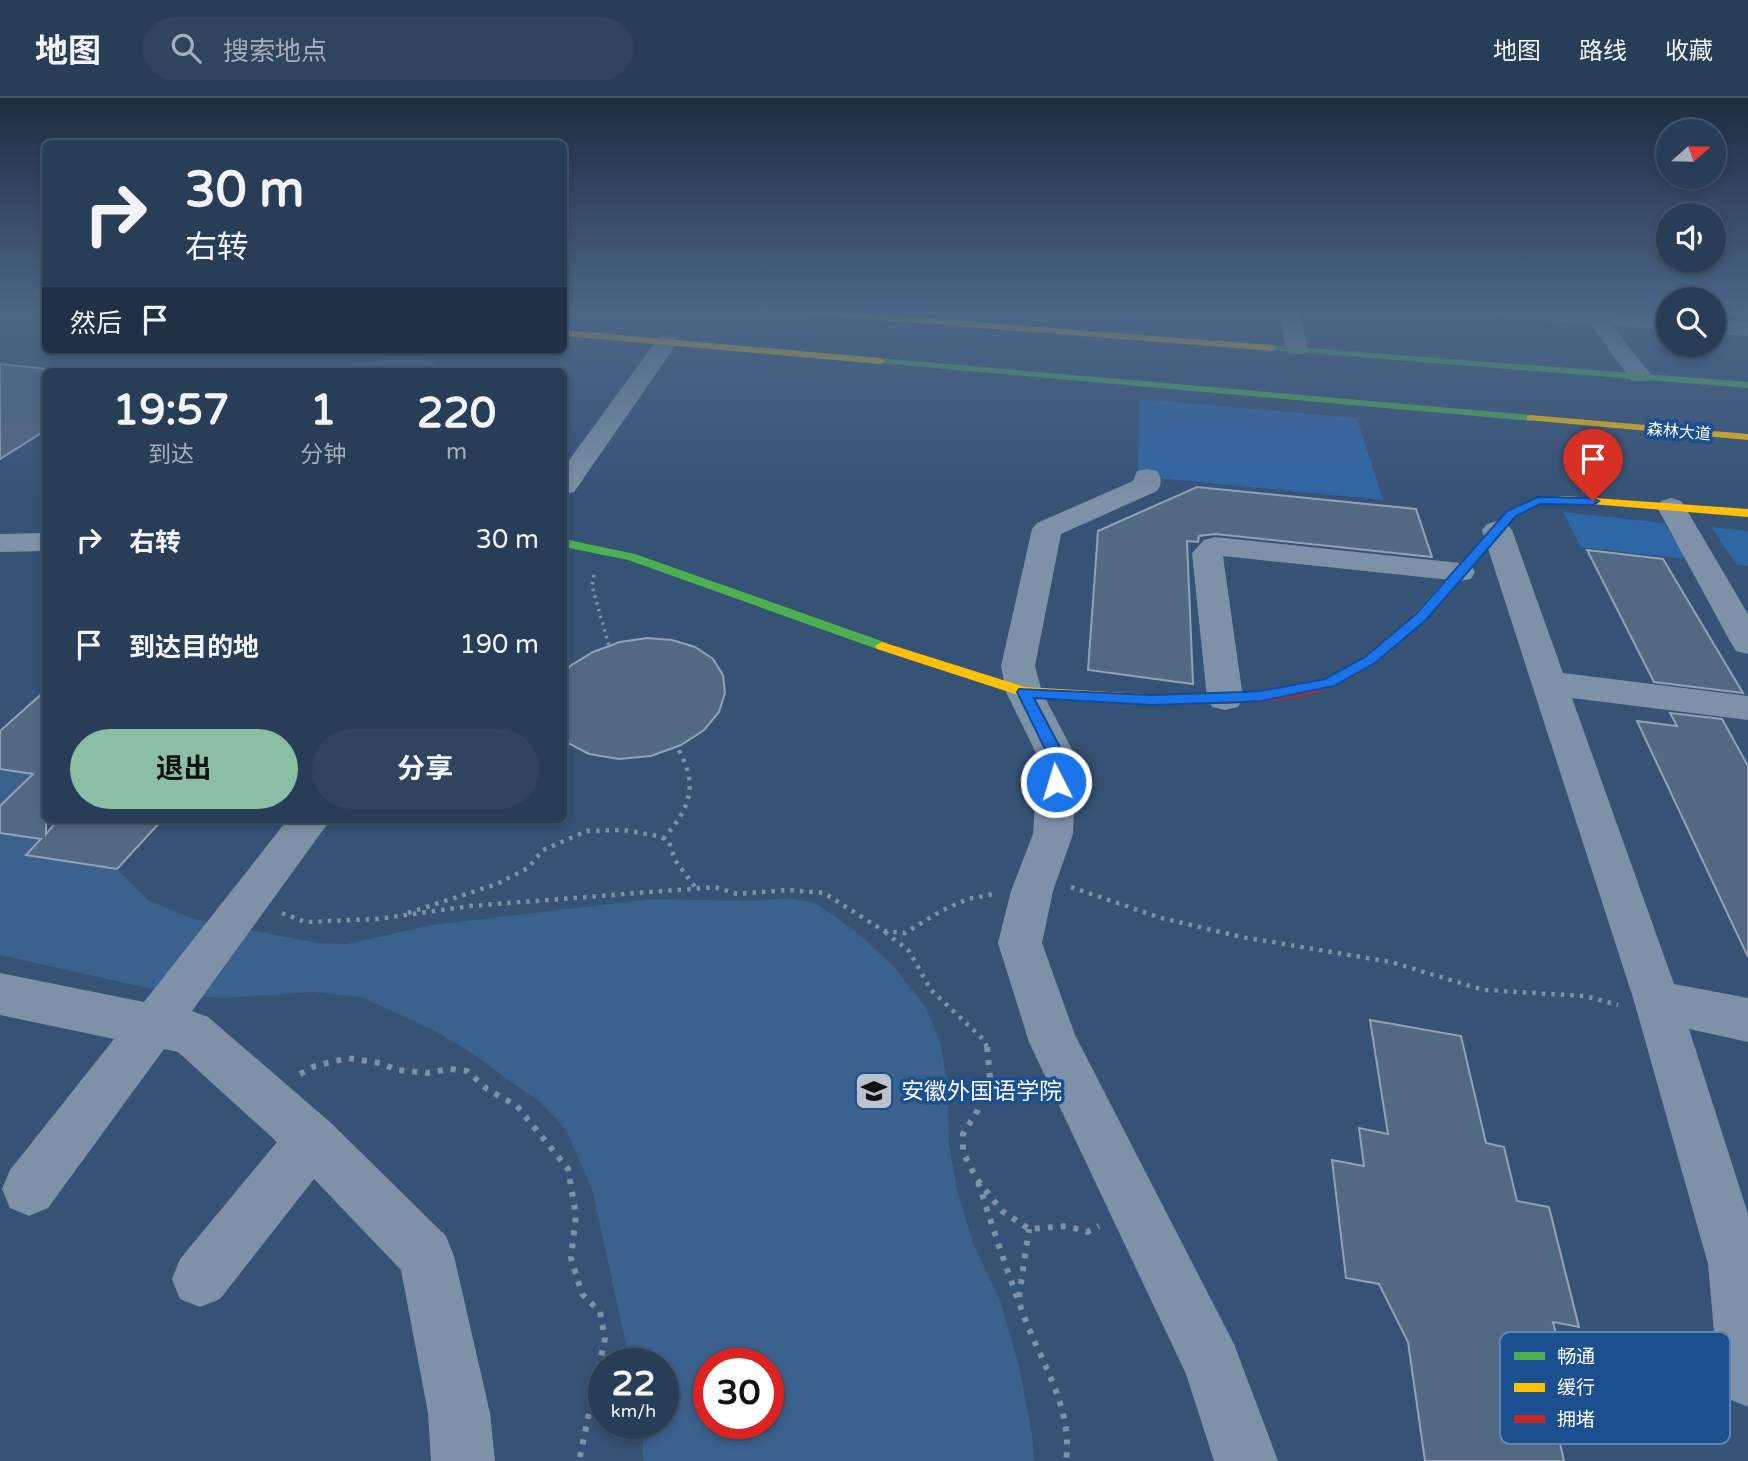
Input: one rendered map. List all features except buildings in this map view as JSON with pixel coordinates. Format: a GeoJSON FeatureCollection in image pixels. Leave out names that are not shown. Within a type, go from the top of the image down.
{"type":"FeatureCollection","features":[{"type":"Feature","properties":{"kind":"main road","name":"森林大道"},"geometry":{"type":"LineString","coordinates":[[1038,375],[1748,437]]}},
{"type":"Feature","properties":{"kind":"main road"},"geometry":{"type":"LineString","coordinates":[[1622,375],[1748,385]]}},
{"type":"Feature","properties":{"kind":"main road"},"geometry":{"type":"LineString","coordinates":[[567,543],[631,557],[890,649],[1024,692],[1152,700],[1261,696],[1328,683],[1370,660],[1421,617],[1511,513],[1538,501],[1567,499],[1748,513]]}},
{"type":"Feature","properties":{"kind":"street"},"geometry":{"type":"LineString","coordinates":[[567,482],[644,375]]}},
{"type":"Feature","properties":{"kind":"street"},"geometry":{"type":"LineString","coordinates":[[1147,477],[1147,485],[1047,529],[1018,666],[1024,692],[1057,757],[1053,834],[1035,883],[1020,943],[1053,1042],[1213,1365],[1246,1461]]}},
{"type":"Feature","properties":{"kind":"street"},"geometry":{"type":"LineString","coordinates":[[1671,507],[1748,643]]}},
{"type":"Feature","properties":{"kind":"street"},"geometry":{"type":"LineString","coordinates":[[1497,530],[1660,1010],[1735,1264],[1748,1377]]}},
{"type":"Feature","properties":{"kind":"street"},"geometry":{"type":"LineString","coordinates":[[0,543],[42,542]]}},
{"type":"Feature","properties":{"kind":"street"},"geometry":{"type":"LineString","coordinates":[[1225,698],[1207,553],[1215,546],[1460,572]]}},
{"type":"Feature","properties":{"kind":"street"},"geometry":{"type":"LineString","coordinates":[[1549,683],[1748,708]]}},
{"type":"Feature","properties":{"kind":"street"},"geometry":{"type":"LineString","coordinates":[[29,1189],[308,823]]}},
{"type":"Feature","properties":{"kind":"street"},"geometry":{"type":"LineString","coordinates":[[0,994],[158,1017],[191,1033],[312,1140],[426,1256],[459,1413],[463,1461]]}},
{"type":"Feature","properties":{"kind":"street"},"geometry":{"type":"LineString","coordinates":[[1660,1010],[1748,1020]]}},
{"type":"Feature","properties":{"kind":"street"},"geometry":{"type":"LineString","coordinates":[[200,1279],[312,1140]]}},
{"type":"Feature","properties":{"kind":"path"},"geometry":{"type":"LineString","coordinates":[[600,550],[592,586],[609,646]]}},
{"type":"Feature","properties":{"kind":"path"},"geometry":{"type":"LineString","coordinates":[[663,839],[681,820],[692,789],[685,760],[677,747]]}},
{"type":"Feature","properties":{"kind":"path"},"geometry":{"type":"LineString","coordinates":[[393,917],[497,884],[528,868],[543,850],[587,831],[623,830],[659,836],[669,842],[675,860],[695,887]]}},
{"type":"Feature","properties":{"kind":"path"},"geometry":{"type":"LineString","coordinates":[[884,931],[905,933],[968,899],[1035,883],[1242,937],[1391,962],[1484,990],[1585,996],[1660,1010]]}},
{"type":"Feature","properties":{"kind":"path"},"geometry":{"type":"LineString","coordinates":[[249,900],[305,922],[393,917],[470,906],[695,887],[715,887],[737,894],[788,890],[824,893],[884,931],[909,951],[931,990],[983,1039],[989,1052],[990,1077],[978,1110],[963,1134],[963,1152],[976,1178],[1062,1412],[1070,1448],[1066,1461]]}},
{"type":"Feature","properties":{"kind":"path"},"geometry":{"type":"LineString","coordinates":[[262,1094],[315,1066],[348,1058],[380,1063],[397,1070],[427,1073],[450,1069],[467,1071],[487,1089],[517,1106],[568,1169],[576,1215],[571,1258],[582,1294],[600,1312],[605,1338],[579,1461]]}},
{"type":"Feature","properties":{"kind":"path"},"geometry":{"type":"LineString","coordinates":[[976,1178],[1002,1211],[1029,1229],[1067,1226],[1087,1232],[1135,1208]]}},
{"type":"Feature","properties":{"kind":"path"},"geometry":{"type":"LineString","coordinates":[[1018,1298],[1029,1229]]}},
{"type":"Feature","properties":{"kind":"shaded area"},"geometry":{"type":"Polygon","coordinates":[[[1139,399],[1357,418],[1383,500],[1138,476],[1139,399]]]}},
{"type":"Feature","properties":{"kind":"shaded area"},"geometry":{"type":"Polygon","coordinates":[[[1563,512],[1664,523],[1687,559],[1581,547],[1563,512]]]}},
{"type":"Feature","properties":{"kind":"shaded area"},"geometry":{"type":"Polygon","coordinates":[[[1711,527],[1748,531],[1748,566],[1737,565],[1711,527]]]}},
{"type":"Feature","properties":{"kind":"shaded area"},"geometry":{"type":"Polygon","coordinates":[[[0,769],[33,774],[0,806],[0,769]]]}},
{"type":"Feature","properties":{"kind":"shaded area"},"geometry":{"type":"Polygon","coordinates":[[[0,833],[41,839],[27,855],[117,869],[148,900],[193,919],[317,943],[347,944],[432,925],[652,899],[751,901],[787,898],[816,903],[859,934],[896,969],[925,1006],[940,1041],[947,1081],[949,1144],[957,1190],[973,1243],[1001,1303],[1019,1366],[1032,1434],[1034,1461],[643,1461],[642,1439],[679,1439],[679,1348],[627,1348],[592,1189],[566,1130],[541,1103],[473,1054],[433,1030],[361,997],[313,992],[226,998],[183,996],[0,955],[0,833]]]}},
{"type":"Feature","properties":{"kind":"traffic: fast"},"geometry":{"type":"LineString","coordinates":[[1035,375],[1531,418]]}},
{"type":"Feature","properties":{"kind":"traffic: fast"},"geometry":{"type":"LineString","coordinates":[[1614,375],[1748,385]]}},
{"type":"Feature","properties":{"kind":"traffic: fast"},"geometry":{"type":"LineString","coordinates":[[567,544],[631,557],[882,646]]}},
{"type":"Feature","properties":{"kind":"traffic: slow"},"geometry":{"type":"LineString","coordinates":[[1531,418],[1748,437]]}},
{"type":"Feature","properties":{"kind":"traffic: slow"},"geometry":{"type":"LineString","coordinates":[[1415,622],[1511,513],[1538,501],[1567,499],[1748,513]]}},
{"type":"Feature","properties":{"kind":"traffic: slow"},"geometry":{"type":"LineString","coordinates":[[882,646],[1024,692],[1162,700]]}},
{"type":"Feature","properties":{"kind":"traffic: jam"},"geometry":{"type":"LineString","coordinates":[[1162,700],[1266,696],[1327,683],[1363,665],[1415,622]]}},
{"type":"Feature","properties":{"kind":"place","name":"安徽外国语学院"},"geometry":{"type":"Point","coordinates":[874,1091]}},
{"type":"Feature","properties":{"kind":"route"},"geometry":{"type":"LineString","coordinates":[[1056,782],[1057,757],[1024,692],[1152,700],[1261,696],[1328,683],[1370,660],[1421,617],[1511,513],[1538,501],[1593,501]]}}]}
